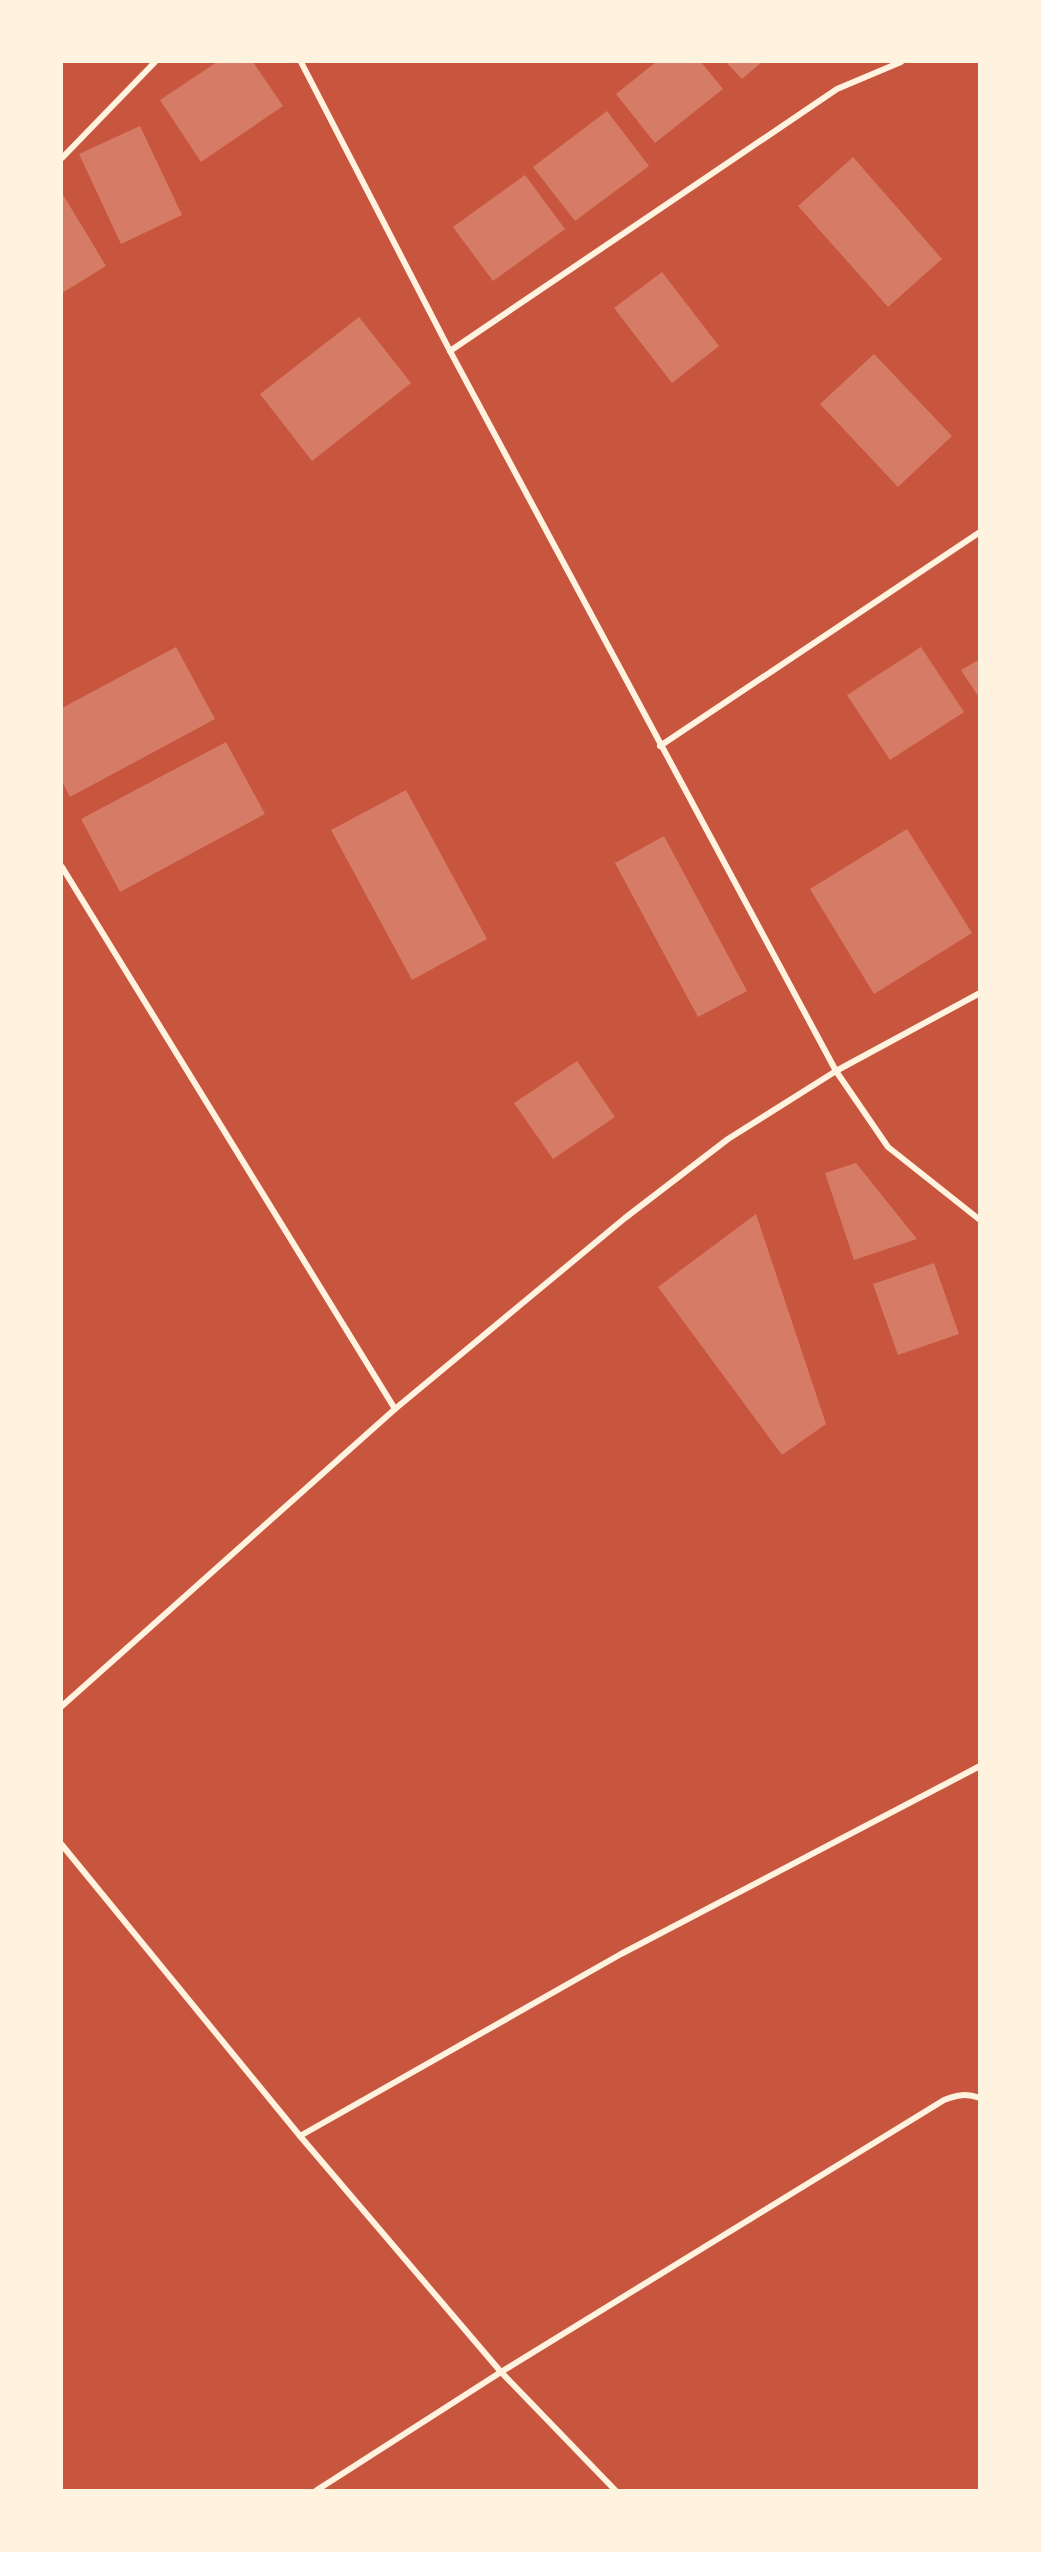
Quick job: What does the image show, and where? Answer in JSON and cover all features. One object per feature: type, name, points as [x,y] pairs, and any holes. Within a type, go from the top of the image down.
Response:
[{"type":"street","points":[[62,158],[155,62]]},
{"type":"street","points":[[301,62],[450,351],[836,1071],[888,1147],[980,1220]]},
{"type":"street","points":[[450,351],[837,89],[901,62]]},
{"type":"street","points":[[660,746],[980,532]]},
{"type":"street","points":[[62,867],[395,1409]]},
{"type":"street","points":[[62,1706],[395,1409],[625,1218],[728,1139],[836,1071],[980,993]]},
{"type":"street","points":[[300,2136],[621,1954],[980,1766]]},
{"type":"street","points":[[62,1845],[300,2136],[501,2372],[615,2490]]},
{"type":"street","points":[[317,2490],[501,2372],[944,2100],[957,2095],[970,2094],[980,2098]]},
{"type":"building","points":[[217,62],[253,62],[283,106],[201,162],[160,100]]},
{"type":"building","points":[[656,62],[701,62],[723,89],[655,143],[616,94]]},
{"type":"building","points":[[726,62],[762,62],[742,79]]},
{"type":"building","points":[[607,111],[649,166],[575,221],[533,167]]},
{"type":"building","points":[[140,126],[182,215],[121,244],[79,154]]},
{"type":"building","points":[[853,157],[942,259],[888,307],[798,206]]},
{"type":"building","points":[[525,175],[565,229],[493,281],[453,227]]},
{"type":"building","points":[[62,193],[106,266],[62,293]]},
{"type":"building","points":[[662,272],[719,346],[672,383],[614,308]]},
{"type":"building","points":[[359,317],[411,383],[312,461],[260,394]]},
{"type":"building","points":[[874,354],[952,436],[898,487],[820,404]]},
{"type":"building","points":[[176,647],[215,719],[70,797],[62,781],[62,708]]},
{"type":"building","points":[[921,647],[964,712],[890,760],[847,695]]},
{"type":"building","points":[[980,659],[980,699],[961,670]]},
{"type":"building","points":[[226,742],[265,814],[120,892],[81,819]]},
{"type":"building","points":[[406,790],[487,939],[412,980],[331,830]]},
{"type":"building","points":[[907,829],[972,933],[874,994],[810,889]]},
{"type":"building","points":[[664,836],[747,991],[698,1017],[615,863]]},
{"type":"building","points":[[577,1061],[615,1117],[553,1159],[514,1103]]},
{"type":"building","points":[[856,1163],[917,1239],[854,1260],[825,1173]]},
{"type":"building","points":[[756,1214],[826,1424],[782,1455],[658,1287]]},
{"type":"building","points":[[934,1263],[959,1334],[898,1355],[873,1284]]}]
